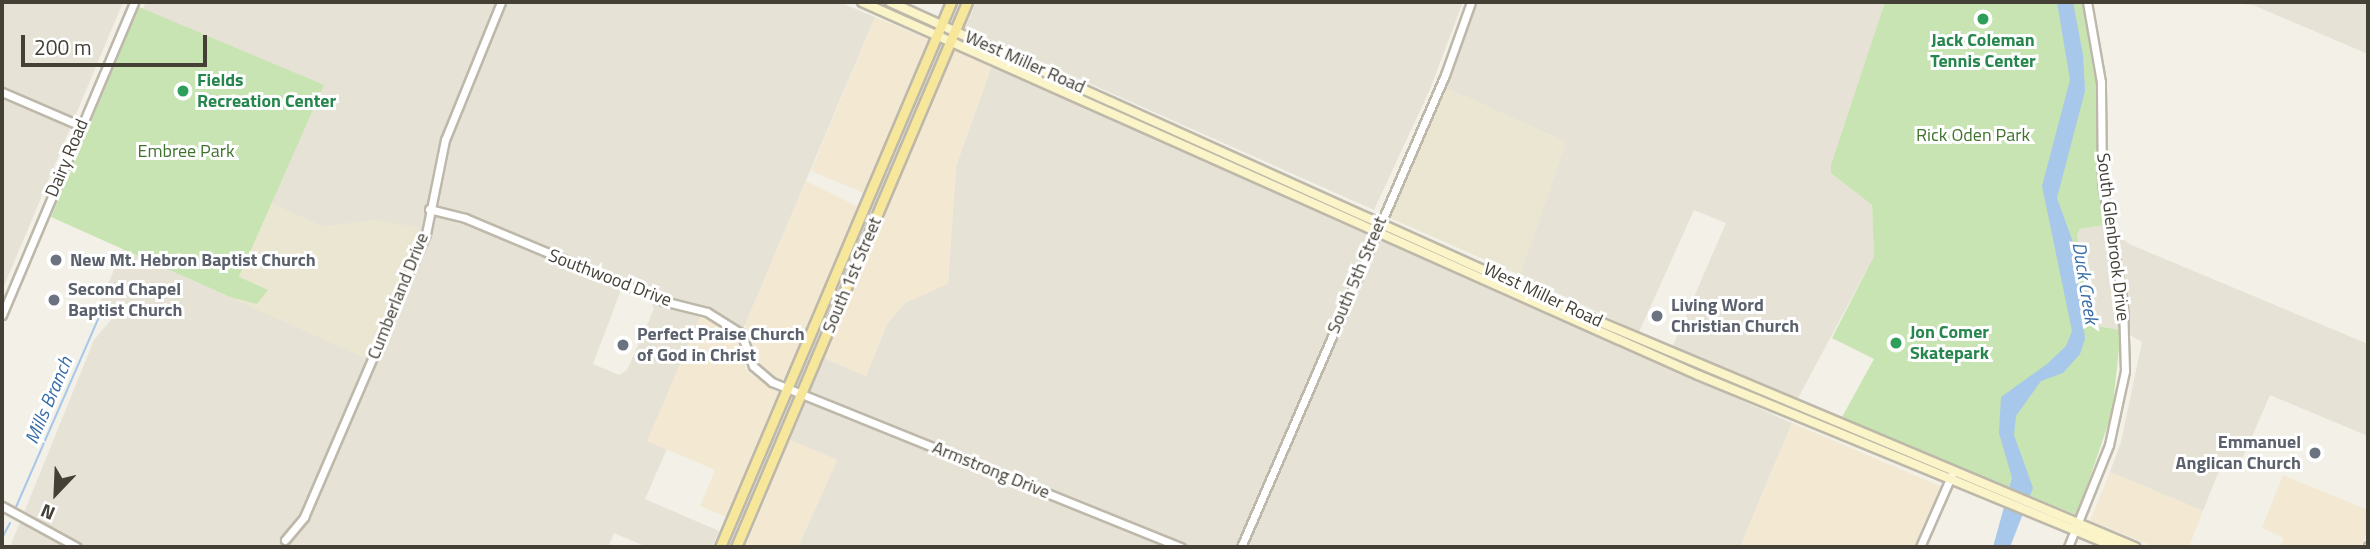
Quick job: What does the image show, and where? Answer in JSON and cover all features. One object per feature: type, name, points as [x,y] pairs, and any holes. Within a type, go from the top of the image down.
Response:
[{"type":"main road","points":[[862,2],[939,30]]},
{"type":"main road","points":[[890,2],[939,30]]},
{"type":"main road","name":"South 1st Street","points":[[720,547],[951,2]]},
{"type":"main road","name":"South 1st Street","points":[[736,547],[967,2]]},
{"type":"main road","name":"West Miller Road","points":[[939,30],[955,31],[1380,220],[1587,316],[1952,475]]},
{"type":"main road","name":"West Miller Road","points":[[939,30],[950,41],[1377,229],[1677,366],[2135,547]]},
{"type":"main road","points":[[907,106],[920,112]]},
{"type":"main road","points":[[828,296],[841,302]]},
{"type":"main road","name":"West Miller Road","points":[[2077,526],[2116,547]]},
{"type":"street","name":"Dairy Road","points":[[2,315],[134,2]]},
{"type":"street","name":"Cumberland Drive","points":[[285,540],[304,517],[426,234],[445,140],[501,2]]},
{"type":"street","name":"South 5th Street","points":[[1241,547],[1380,220],[1445,75],[1471,2]]},
{"type":"street","name":"South Glenbrook Drive","points":[[2068,547],[2109,445],[2125,366],[2122,293],[2102,183],[2101,82],[2087,2]]},
{"type":"street","points":[[2,92],[81,126]]},
{"type":"street","name":"Southwood Drive","points":[[429,209],[465,218],[663,301],[727,321],[741,333],[760,374],[801,395]]},
{"type":"street","name":"Armstrong Drive","points":[[801,395],[1181,547]]},
{"type":"street","points":[[1920,547],[1952,475]]},
{"type":"street","points":[[2,506],[77,547]]},
{"type":"shaded area","points":[[2,2],[123,2],[2,291]]},
{"type":"shaded area","points":[[146,2],[839,2],[875,17],[737,340],[723,326],[701,316],[648,441],[667,449],[645,499],[719,531],[712,547],[647,547],[614,533],[608,547],[10,547],[94,340],[114,316],[101,300],[123,249],[368,359],[375,220],[324,227],[271,204],[323,85],[143,9]],"holes":[[[621,290],[652,303],[654,309],[627,370],[619,375],[593,364]]]},
{"type":"shaded area","points":[[976,2],[1463,2],[1430,89],[1374,210],[965,28]]},
{"type":"shaded area","points":[[1476,2],[1885,2],[1831,172],[1872,205],[1874,256],[1797,400],[1672,348],[1726,223],[1694,210],[1639,332],[1520,275],[1566,142],[1446,88]]},
{"type":"shaded area","points":[[2221,2],[2368,2],[2368,54],[2253,5]]},
{"type":"shaded area","points":[[875,17],[928,39],[864,193],[811,171]]},
{"type":"shaded area","points":[[958,49],[992,65],[956,166],[948,284],[905,303],[887,324],[866,376],[824,358],[899,173],[953,52]]},
{"type":"shaded area","points":[[992,65],[1792,423],[1740,547],[798,547],[837,460],[790,440],[824,358],[866,376],[887,324],[905,303],[948,283],[956,166]]},
{"type":"shaded area","points":[[1446,88],[1566,142],[1520,275],[1390,218]]},
{"type":"shaded area","points":[[806,181],[859,207],[787,378],[780,380],[760,368],[745,325]]},
{"type":"shaded area","points":[[271,204],[324,227],[375,220],[419,227],[368,359],[230,298]]},
{"type":"shaded area","points":[[2104,225],[2129,244],[2368,344],[2368,436],[2270,395],[2243,457],[2218,473],[2203,511],[2110,472],[2121,442],[2142,342],[2121,330],[2091,325],[2077,235],[2080,229]]},
{"type":"shaded area","points":[[701,315],[728,330],[737,340],[747,371],[778,393],[726,517],[700,506],[715,470],[647,441]]},
{"type":"shaded area","points":[[1792,423],[1940,486],[1914,547],[1740,547]]},
{"type":"shaded area","points":[[790,440],[837,460],[798,547],[745,547]]},
{"type":"shaded area","points":[[2110,472],[2203,511],[2189,547],[2156,547],[2090,521]]},
{"type":"shaded area","points":[[2283,475],[2368,510],[2368,530],[2361,547],[2280,547],[2284,538],[2262,528]]},
{"type":"green space","name":"Rick Oden Park","points":[[1885,2],[2083,2],[2097,77],[2097,166],[2104,225],[2080,229],[2077,235],[2091,325],[2121,330],[2112,413],[2077,515],[1841,419],[1874,359],[1832,338],[1874,256],[1872,205],[1831,173],[1831,165]]},
{"type":"green space","name":"Embree Park","points":[[139,7],[324,85],[239,277],[268,290],[257,304],[230,297],[51,217]]},
{"type":"water","points":[[2057,2],[2073,2],[2083,55],[2085,91],[2057,198],[2074,245],[2085,339],[2080,354],[2063,373],[2041,381],[2016,416],[2014,435],[2033,488],[2010,547],[1993,547],[2012,478],[1999,433],[2001,397],[2047,364],[2066,346],[2072,331],[2042,186],[2070,80]]},
{"type":"waterway","name":"Mills Branch","points":[[16,507],[105,303]]},
{"type":"waterway","name":"Mills Branch","points":[[2,538],[10,523]]},
{"type":"place","name":"Jack Coleman Tennis Center","points":[[1983,19]]},
{"type":"place","name":"Fields Recreation Center","points":[[183,91]]},
{"type":"place","name":"New Mt. Hebron Baptist Church","points":[[56,260]]},
{"type":"place","name":"Second Chapel Baptist Church","points":[[54,300]]},
{"type":"place","name":"Living Word Christian Church","points":[[1657,316]]},
{"type":"place","name":"Jon Comer Skatepark","points":[[1896,343]]},
{"type":"place","name":"Perfect Praise Church of God in Christ","points":[[623,345]]},
{"type":"place","name":"Emmanuel Anglican Church","points":[[2315,453]]},
{"type":"water label","name":"Duck Creek","points":[[2086,283]]}]
